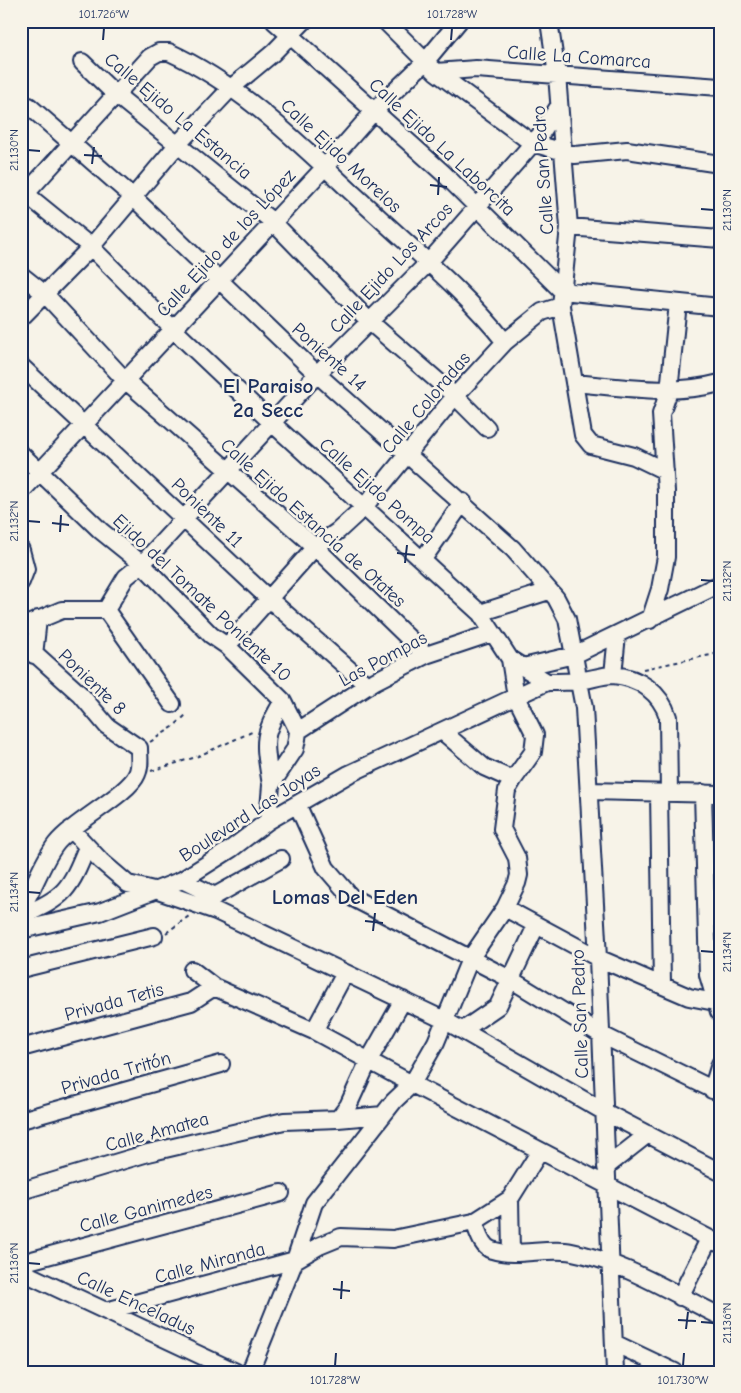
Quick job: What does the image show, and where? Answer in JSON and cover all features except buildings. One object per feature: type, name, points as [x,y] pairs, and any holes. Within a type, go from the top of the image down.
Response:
[{"type":"street","name":"Calle Ejido La Laborcita","points":[[274,21],[375,110],[476,205],[561,298]]},
{"type":"street","points":[[21,318],[91,246],[134,198],[178,144],[231,88],[290,36],[304,21]]},
{"type":"street","points":[[385,21],[430,67],[532,143],[586,155],[627,150],[720,164]]},
{"type":"street","name":"Calle Ejido de los López","points":[[21,492],[85,425],[124,379],[324,168],[375,110],[430,67],[459,21]]},
{"type":"street","name":"Calle San Pedro","points":[[549,21],[557,75],[569,227],[561,298],[583,436],[591,445],[634,456],[665,470]]},
{"type":"street","name":"Calle Ejido Morelos","points":[[115,94],[150,57],[159,52],[169,52],[180,57],[231,88],[266,114],[428,263],[494,328],[505,342]]},
{"type":"street","name":"Calle Ejido La Estancia","points":[[82,62],[115,94],[273,222],[370,322],[454,396],[487,428]]},
{"type":"street","name":"Calle La Comarca","points":[[430,67],[720,87]]},
{"type":"street","points":[[23,194],[73,143],[115,94]]},
{"type":"street","name":"Poniente 14","points":[[29,106],[134,198],[217,280],[317,374],[408,456],[463,502],[513,549],[556,598],[567,620],[574,655]]},
{"type":"street","name":"Calle Ejido Los Arcos","points":[[106,610],[126,577],[142,564],[317,374],[428,263],[476,205],[532,143],[559,106]]},
{"type":"street","name":"Calle Ejido Pompa","points":[[23,194],[91,246],[172,328],[272,423],[480,613],[492,633],[516,663],[547,682]]},
{"type":"street","points":[[569,227],[720,239]]},
{"type":"street","name":"Calle Ejido Estancia de Otates","points":[[21,275],[45,294],[124,379],[227,472],[315,547],[426,655]]},
{"type":"street","points":[[561,298],[678,303],[720,308]]},
{"type":"street","name":"Calle Coloradas","points":[[227,646],[315,547],[329,538],[364,508],[408,456],[454,396],[505,342],[561,298]]},
{"type":"street","points":[[650,620],[660,589],[666,557],[665,470],[661,414],[669,391],[678,303]]},
{"type":"street","name":"Poniente 11","points":[[21,366],[268,598],[368,686]]},
{"type":"street","points":[[574,383],[669,391],[704,388],[720,383]]},
{"type":"street","name":"Ejido del Tomate Poniente 10","points":[[21,454],[101,531],[142,564],[211,635],[227,646],[283,701],[298,731]]},
{"type":"street","points":[[422,559],[463,502]]},
{"type":"street","points":[[21,550],[26,569],[21,582]]},
{"type":"street","points":[[250,1372],[295,1260],[314,1203],[382,1115],[412,1084],[436,1042],[470,959],[505,908],[520,875],[518,858],[502,830],[507,790],[512,780],[533,752],[535,735],[516,697],[516,663],[574,655],[650,620],[720,584]]},
{"type":"street","points":[[480,613],[549,591]]},
{"type":"street","points":[[21,627],[62,610],[106,610],[172,704]]},
{"type":"street","points":[[34,655],[38,619]]},
{"type":"street","name":"Las Pompas","points":[[298,731],[368,686],[426,655],[492,633]]},
{"type":"street","points":[[613,675],[617,635]]},
{"type":"street","name":"Poniente 8","points":[[21,641],[34,655],[81,695],[107,726],[139,748]]},
{"type":"street","name":"Calle San Pedro","points":[[574,655],[584,708],[589,791],[616,1372]]},
{"type":"street","points":[[547,682],[578,681],[613,675],[641,683],[652,689],[665,708],[669,731],[664,793],[662,985]]},
{"type":"street","name":"Boulevard Las Joyas","points":[[21,930],[92,914],[158,891],[182,880],[231,849],[268,821],[349,774],[547,682]]},
{"type":"street","points":[[268,821],[271,786],[265,740],[268,724],[283,701]]},
{"type":"street","points":[[271,786],[295,749],[298,731]]},
{"type":"street","points":[[442,732],[484,767],[512,780]]},
{"type":"street","points":[[21,908],[55,845],[71,829],[130,786],[137,775],[139,748]]},
{"type":"street","points":[[589,791],[720,794]]},
{"type":"street","points":[[703,793],[708,976],[719,1007]]},
{"type":"street","points":[[297,804],[326,868],[351,896],[365,906],[510,980],[600,1034],[716,1092],[720,1064]]},
{"type":"street","points":[[71,829],[87,847],[128,884],[158,891],[199,906],[288,944],[463,1030],[603,1111],[720,1172]]},
{"type":"street","points":[[21,916],[66,892],[75,877],[87,847]]},
{"type":"street","points":[[199,906],[281,860]]},
{"type":"street","points":[[182,880],[214,896]]},
{"type":"street","points":[[505,908],[598,958],[719,1007]]},
{"type":"street","points":[[463,1030],[498,1006],[536,926]]},
{"type":"street","points":[[21,969],[154,936]]},
{"type":"street","points":[[192,970],[214,988],[314,1031],[714,1242],[680,1297]]},
{"type":"street","points":[[314,1031],[344,973]]},
{"type":"street","name":"Privada Tetis","points":[[21,1048],[191,1002],[214,988]]},
{"type":"street","points":[[338,1119],[348,1106],[369,1060],[403,1000]]},
{"type":"street","name":"Privada Tritón","points":[[21,1120],[221,1064]]},
{"type":"street","name":"Calle Amatea","points":[[21,1191],[148,1153],[284,1121],[305,1119],[321,1121],[382,1115]]},
{"type":"street","points":[[606,1167],[648,1134]]},
{"type":"street","points":[[540,1151],[528,1174],[510,1199],[474,1222],[487,1248],[511,1252],[554,1249],[611,1263],[720,1316]]},
{"type":"street","name":"Calle Ganimedes","points":[[21,1263],[281,1193]]},
{"type":"street","points":[[510,1199],[511,1252]]},
{"type":"street","name":"Calle Miranda","points":[[106,1311],[295,1260],[319,1246],[341,1238],[393,1239],[474,1222]]},
{"type":"street","name":"Calle Enceladus","points":[[21,1268],[31,1276],[227,1370]]},
{"type":"street","points":[[614,1343],[675,1372]]},
{"type":"path","points":[[642,669],[720,653]]},
{"type":"path","points":[[139,748],[158,738],[186,715]]},
{"type":"path","points":[[137,775],[196,757],[268,724]]},
{"type":"path","points":[[154,936],[175,929],[199,906]]},
{"type":"district","name":"El Paraiso 2a Secc","points":[[268,398]]},
{"type":"district","name":"Lomas Del Eden","points":[[345,897]]}]
